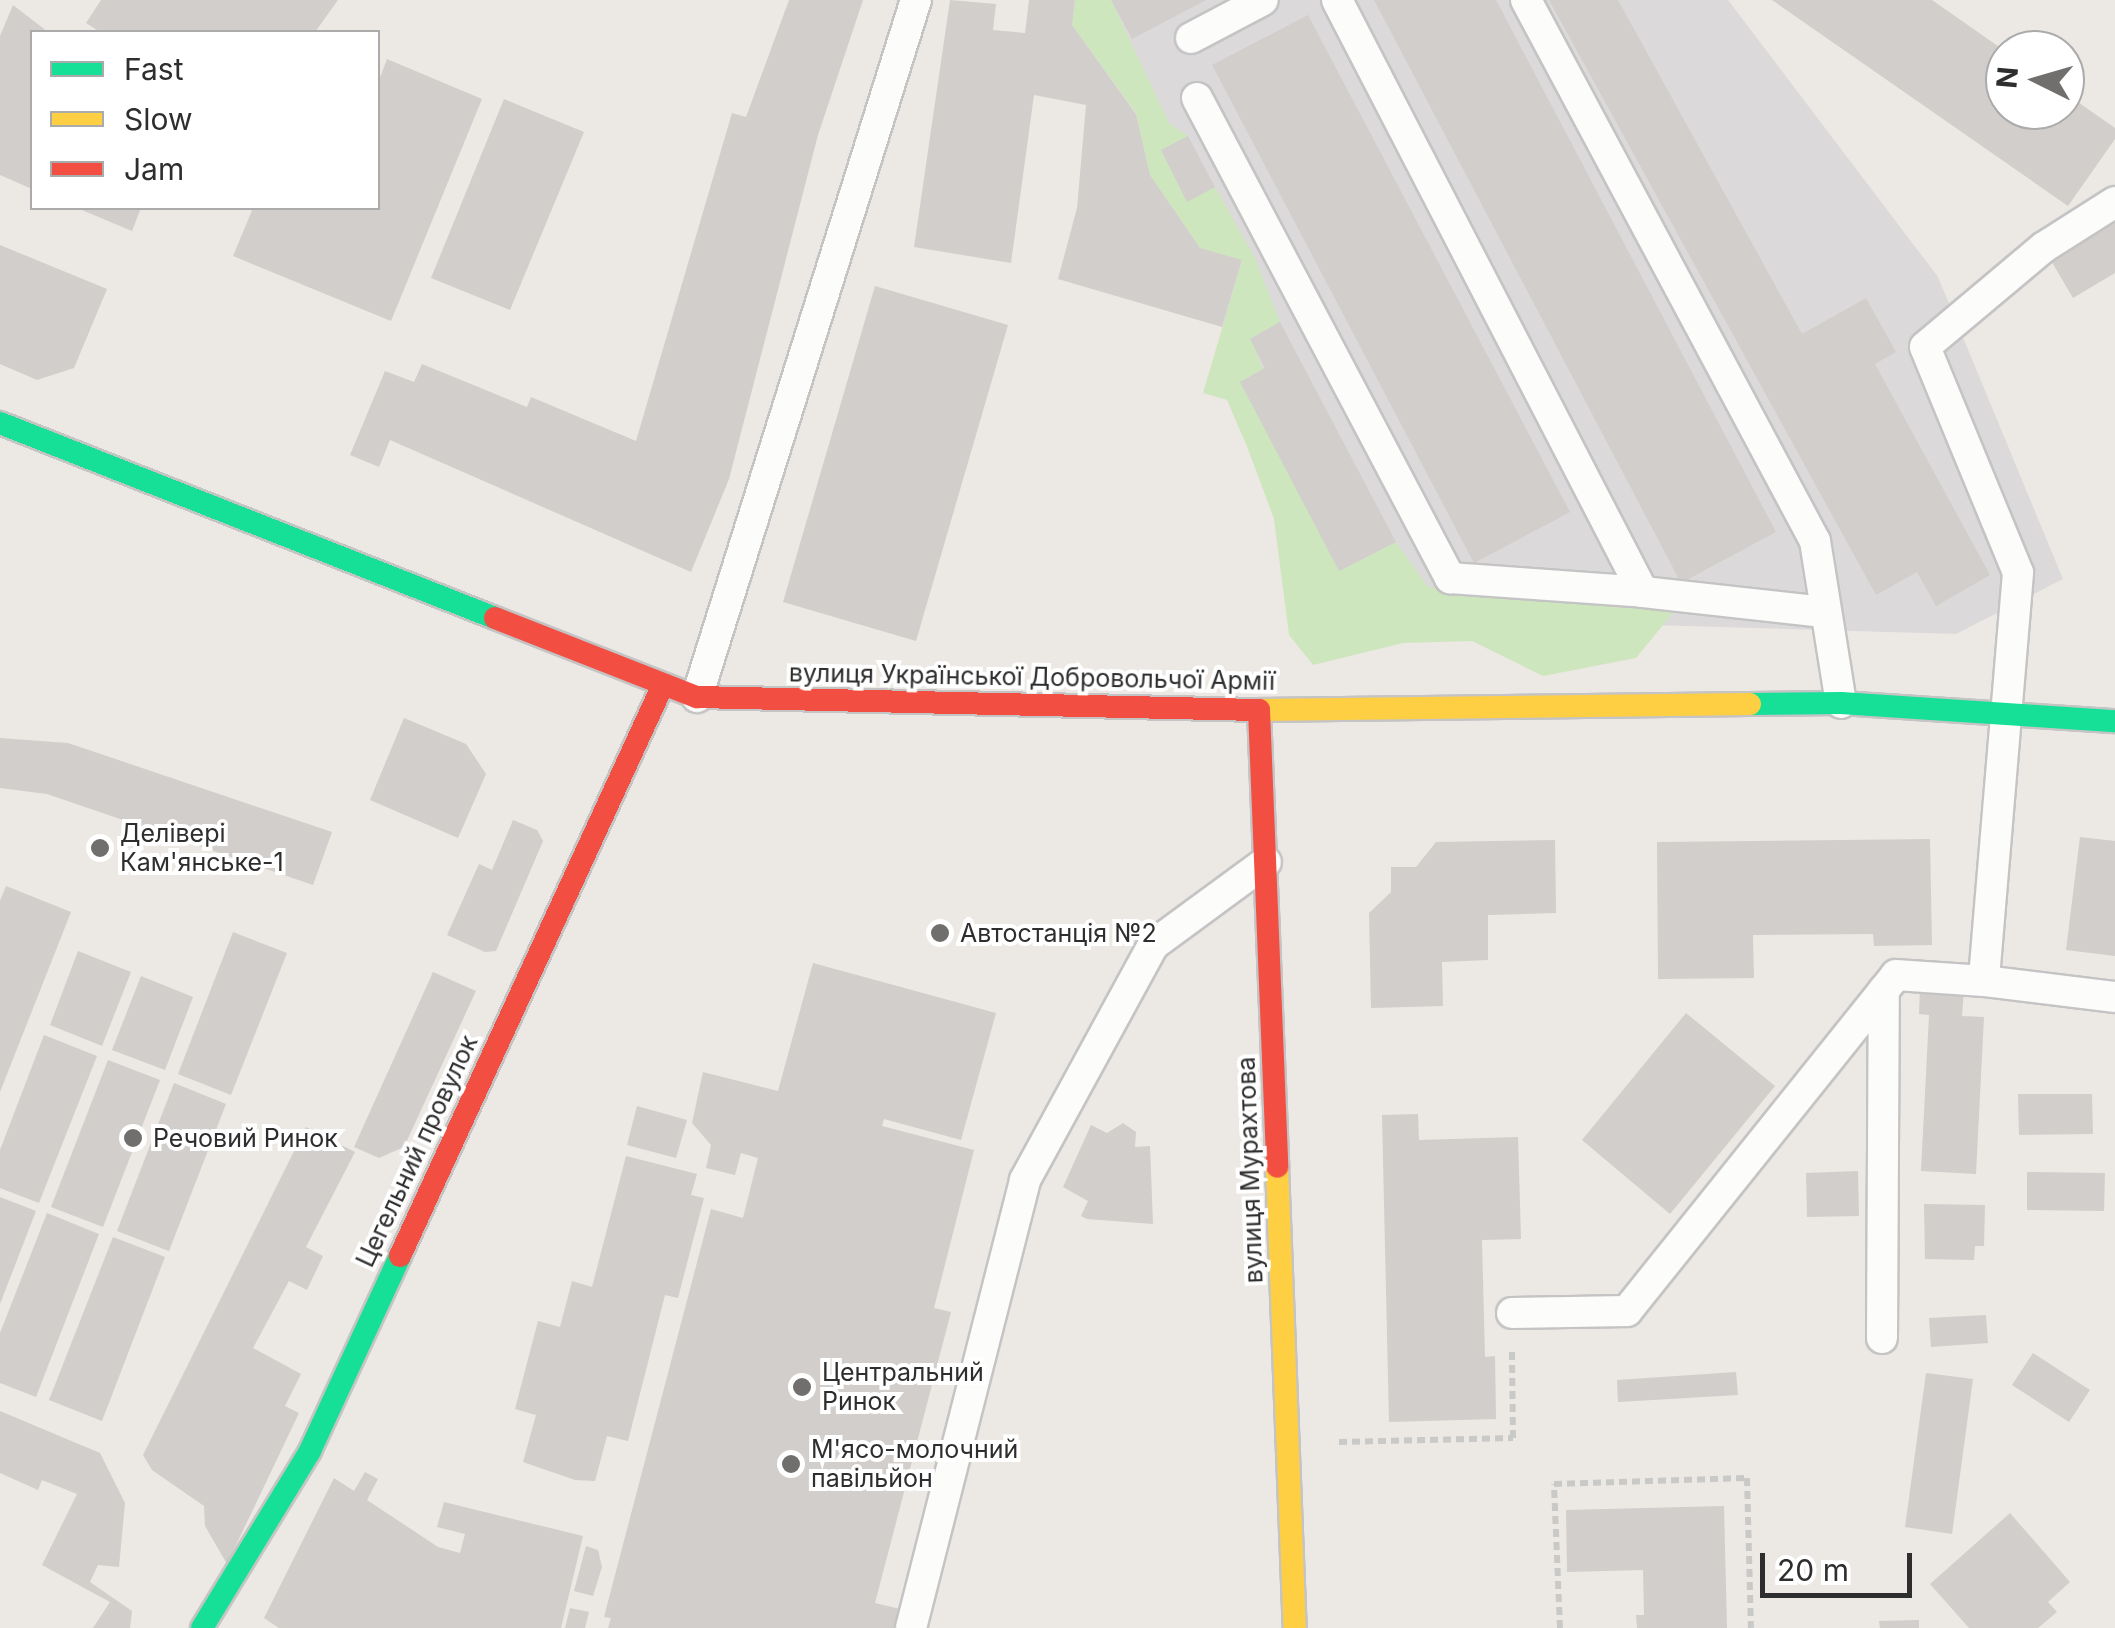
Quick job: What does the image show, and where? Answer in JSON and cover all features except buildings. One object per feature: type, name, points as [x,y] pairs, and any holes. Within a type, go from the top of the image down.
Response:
[{"type":"street","name":"вулиця Української Добровольчої Армії","points":[[0,422],[696,697],[1259,710],[1841,703],[2115,721]]},
{"type":"street","name":"Цегельний провулок","points":[[202,1628],[310,1451],[662,686]]},
{"type":"street","name":"вулиця Мурахтова","points":[[1259,710],[1294,1628]]},
{"type":"lane","points":[[696,697],[916,0]]},
{"type":"lane","points":[[1191,38],[1263,0]]},
{"type":"lane","points":[[1337,0],[1643,592]]},
{"type":"lane","points":[[1526,0],[1815,541],[1841,703]]},
{"type":"lane","points":[[1198,98],[1450,578],[1643,592],[1824,612]]},
{"type":"lane","points":[[1984,980],[2002,711],[2016,648],[2018,573],[1926,348],[2044,246],[2115,202]]},
{"type":"lane","points":[[912,1628],[1026,1180],[1153,944],[1266,862]]},
{"type":"lane","points":[[1512,1313],[1627,1311],[1896,974],[1984,980],[2115,997]]},
{"type":"lane","points":[[1882,1338],[1884,990]]},
{"type":"path","points":[[1288,1443],[1513,1438],[1512,1313]]},
{"type":"path","points":[[1560,1628],[1554,1484],[1747,1478],[1751,1628]]},
{"type":"shaded area","points":[[1075,0],[1728,0],[1938,277],[2063,579],[1956,634],[1652,625],[1336,597],[1222,327],[1242,261],[1200,248],[1150,175],[1136,113],[1072,25]]},
{"type":"green space","points":[[1075,0],[1111,0],[1169,123],[1188,136],[1161,150],[1187,201],[1215,187],[1255,258],[1280,322],[1251,338],[1339,571],[1396,542],[1428,587],[1686,597],[1636,658],[1543,676],[1472,641],[1403,643],[1313,665],[1289,635],[1274,519],[1248,449],[1227,400],[1203,393],[1242,261],[1200,248],[1150,175],[1136,113],[1072,25]]},
{"type":"traffic: fast","points":[[0,423],[495,618]]},
{"type":"traffic: fast","points":[[1750,704],[1841,703],[2115,721]]},
{"type":"traffic: fast","points":[[202,1628],[310,1451],[400,1256]]},
{"type":"traffic: slow","points":[[1259,710],[1750,704]]},
{"type":"traffic: slow","points":[[1277,1167],[1295,1628]]},
{"type":"traffic: jam","points":[[495,618],[697,697],[1259,710]]},
{"type":"traffic: jam","points":[[400,1256],[662,687]]},
{"type":"traffic: jam","points":[[1259,710],[1277,1167]]},
{"type":"place","name":"Делівері Кам'янське-1","points":[[100,848]]},
{"type":"place","name":"Автостанція №2","points":[[940,933]]},
{"type":"place","name":"Речовий Ринок","points":[[133,1138]]},
{"type":"place","name":"Центральний Ринок","points":[[802,1387]]},
{"type":"place","name":"М'ясо-молочний павільйон","points":[[791,1464]]}]
